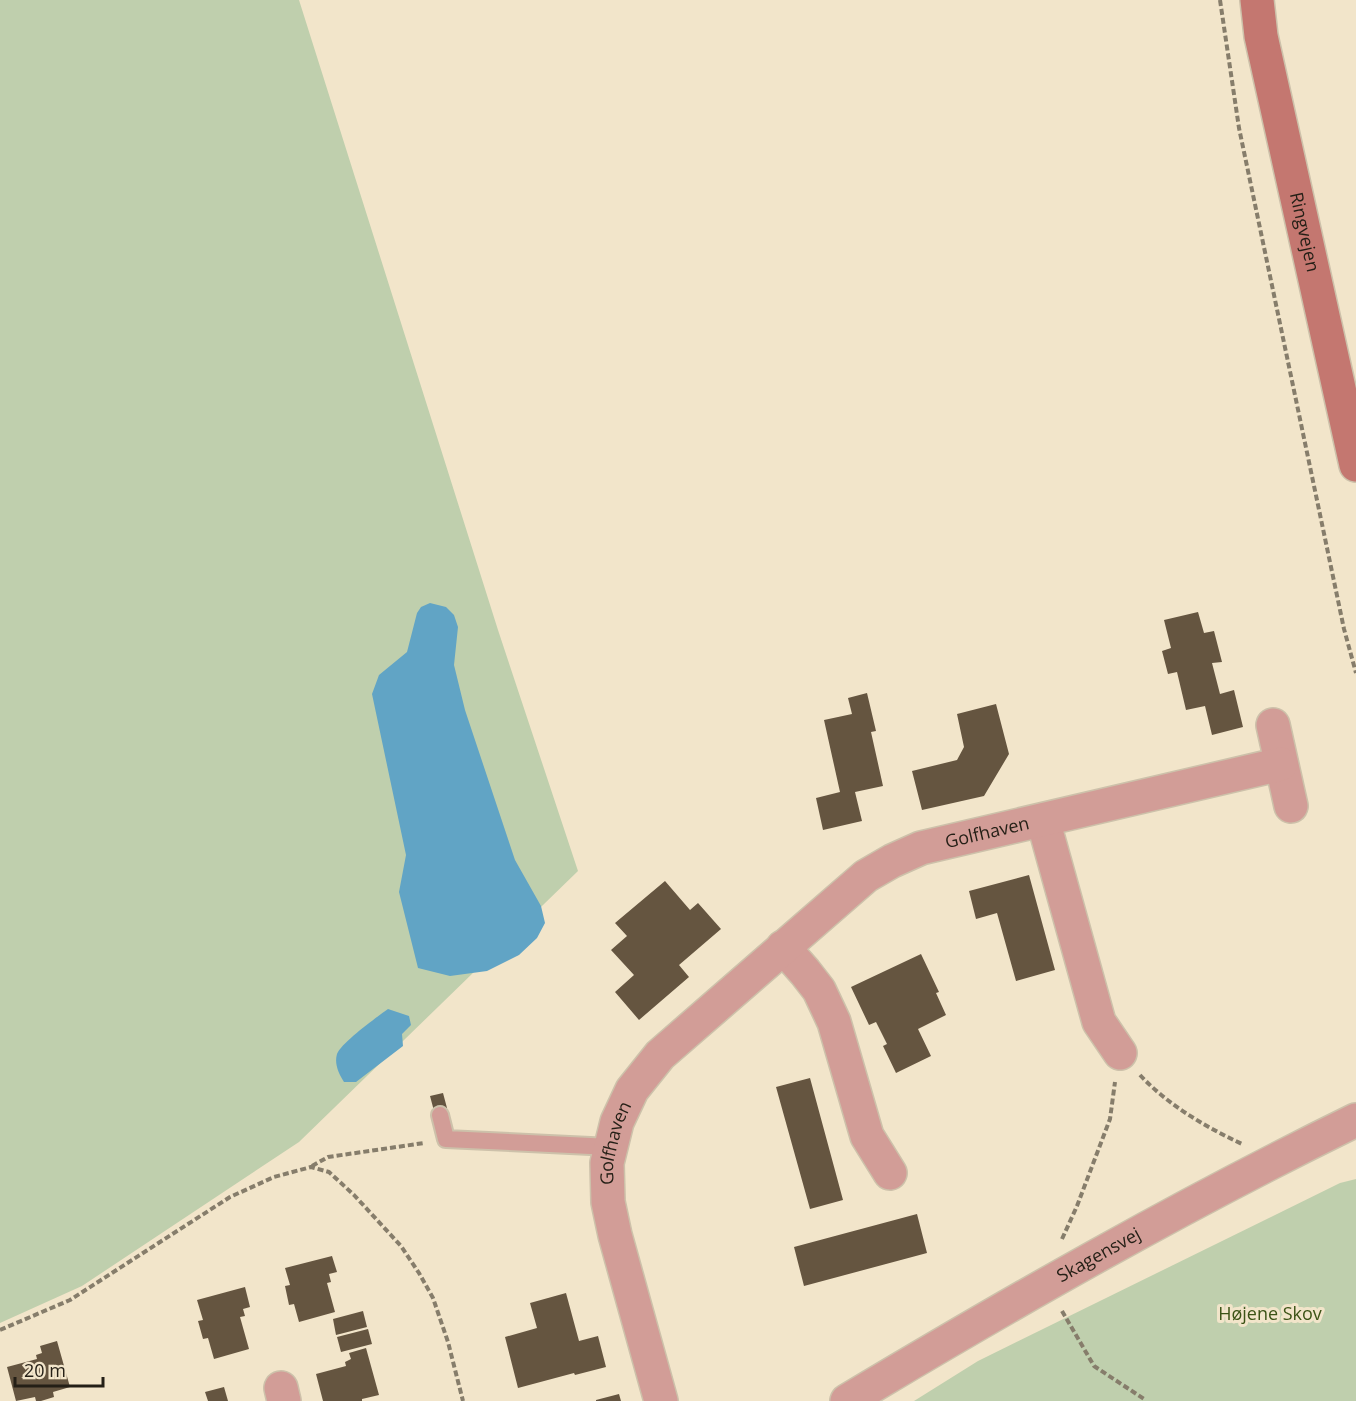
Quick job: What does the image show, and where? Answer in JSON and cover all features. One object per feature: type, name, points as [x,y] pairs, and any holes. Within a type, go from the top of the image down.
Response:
[{"type":"main road","name":"Ringvejen","points":[[1257,0],[1261,36],[1356,465]]},
{"type":"street","points":[[1273,725],[1291,806]]},
{"type":"street","name":"Golfhaven","points":[[661,1401],[615,1235],[608,1202],[607,1163],[616,1122],[632,1090],[660,1056],[866,876],[892,861],[921,848],[1281,764]]},
{"type":"street","name":"Golfhaven","points":[[1043,820],[1099,1022],[1119,1053]]},
{"type":"street","points":[[783,947],[819,990],[834,1022],[867,1136],[890,1173]]},
{"type":"street","name":"Skagensvej","points":[[848,1401],[1046,1284],[1275,1160],[1356,1120]]},
{"type":"lane","points":[[440,1115],[446,1139],[611,1147]]},
{"type":"path","points":[[1220,0],[1239,128],[1344,629],[1356,673]]},
{"type":"path","points":[[1119,1053],[1148,1083],[1180,1110],[1224,1136],[1275,1160]]},
{"type":"path","points":[[1119,1053],[1110,1119],[1077,1206],[1053,1257],[1046,1284],[1094,1366],[1144,1401]]},
{"type":"path","points":[[0,1330],[70,1300],[230,1197],[274,1177],[311,1167],[328,1157],[446,1139]]},
{"type":"path","points":[[311,1167],[329,1172],[354,1195],[401,1246],[419,1273],[433,1298],[448,1342],[463,1401]]},
{"type":"green space","points":[[0,0],[299,0],[498,630],[578,871],[299,1142],[82,1286],[0,1323]]},
{"type":"green space","name":"Højene Skov","points":[[1356,1179],[1356,1401],[914,1401],[978,1361],[1340,1183]]},
{"type":"water","points":[[430,603],[446,607],[454,615],[458,627],[454,665],[465,710],[515,860],[541,906],[545,923],[537,938],[519,955],[487,971],[450,976],[418,968],[399,892],[406,855],[372,694],[379,675],[407,652],[417,613],[421,607]]},
{"type":"water","points":[[388,1009],[409,1016],[411,1025],[402,1034],[403,1046],[356,1082],[344,1082],[336,1058],[340,1049]]},
{"type":"building","points":[[1198,612],[1204,633],[1214,631],[1222,662],[1212,663],[1220,694],[1234,690],[1243,727],[1212,735],[1205,706],[1186,710],[1177,672],[1168,674],[1162,651],[1171,648],[1164,620]]},
{"type":"building","points":[[867,693],[876,731],[871,732],[883,786],[855,792],[862,821],[823,830],[816,798],[840,792],[824,720],[852,714],[848,698]]},
{"type":"building","points":[[996,704],[1009,754],[984,796],[922,810],[912,771],[957,760],[964,747],[957,714]]},
{"type":"building","points":[[1029,875],[1055,970],[1016,981],[997,913],[976,919],[969,891]]},
{"type":"building","points":[[665,881],[690,910],[698,903],[721,929],[679,965],[689,977],[639,1020],[615,992],[634,975],[611,950],[627,936],[615,923]]},
{"type":"building","points":[[921,954],[939,992],[936,993],[946,1015],[918,1029],[931,1056],[896,1073],[883,1046],[887,1044],[876,1022],[869,1025],[851,987]]},
{"type":"building","points":[[810,1078],[843,1200],[810,1209],[776,1087]]},
{"type":"building","points":[[443,1093],[447,1108],[434,1111],[430,1096]]},
{"type":"building","points":[[917,1214],[927,1253],[804,1286],[794,1247]]},
{"type":"building","points":[[332,1256],[337,1272],[329,1274],[331,1282],[327,1283],[335,1312],[299,1322],[294,1304],[289,1305],[285,1286],[290,1285],[285,1268]]},
{"type":"building","points":[[245,1287],[250,1307],[243,1309],[245,1316],[240,1317],[249,1349],[214,1359],[208,1338],[203,1339],[198,1321],[203,1320],[197,1300]]},
{"type":"building","points":[[566,1293],[579,1341],[598,1336],[606,1367],[518,1388],[505,1337],[537,1328],[530,1303]]},
{"type":"building","points":[[363,1311],[367,1327],[336,1335],[333,1319]]},
{"type":"building","points":[[368,1329],[372,1344],[341,1352],[337,1337]]},
{"type":"building","points":[[57,1341],[70,1387],[53,1392],[54,1397],[41,1401],[36,1401],[35,1397],[16,1401],[7,1367],[37,1359],[36,1355],[42,1353],[40,1346]]},
{"type":"building","points":[[366,1348],[379,1395],[362,1399],[362,1401],[323,1401],[316,1374],[346,1366],[345,1362],[351,1359],[349,1353]]},
{"type":"building","points":[[224,1387],[228,1401],[208,1401],[205,1392]]},
{"type":"building","points":[[619,1394],[621,1401],[596,1401],[596,1400]]}]
